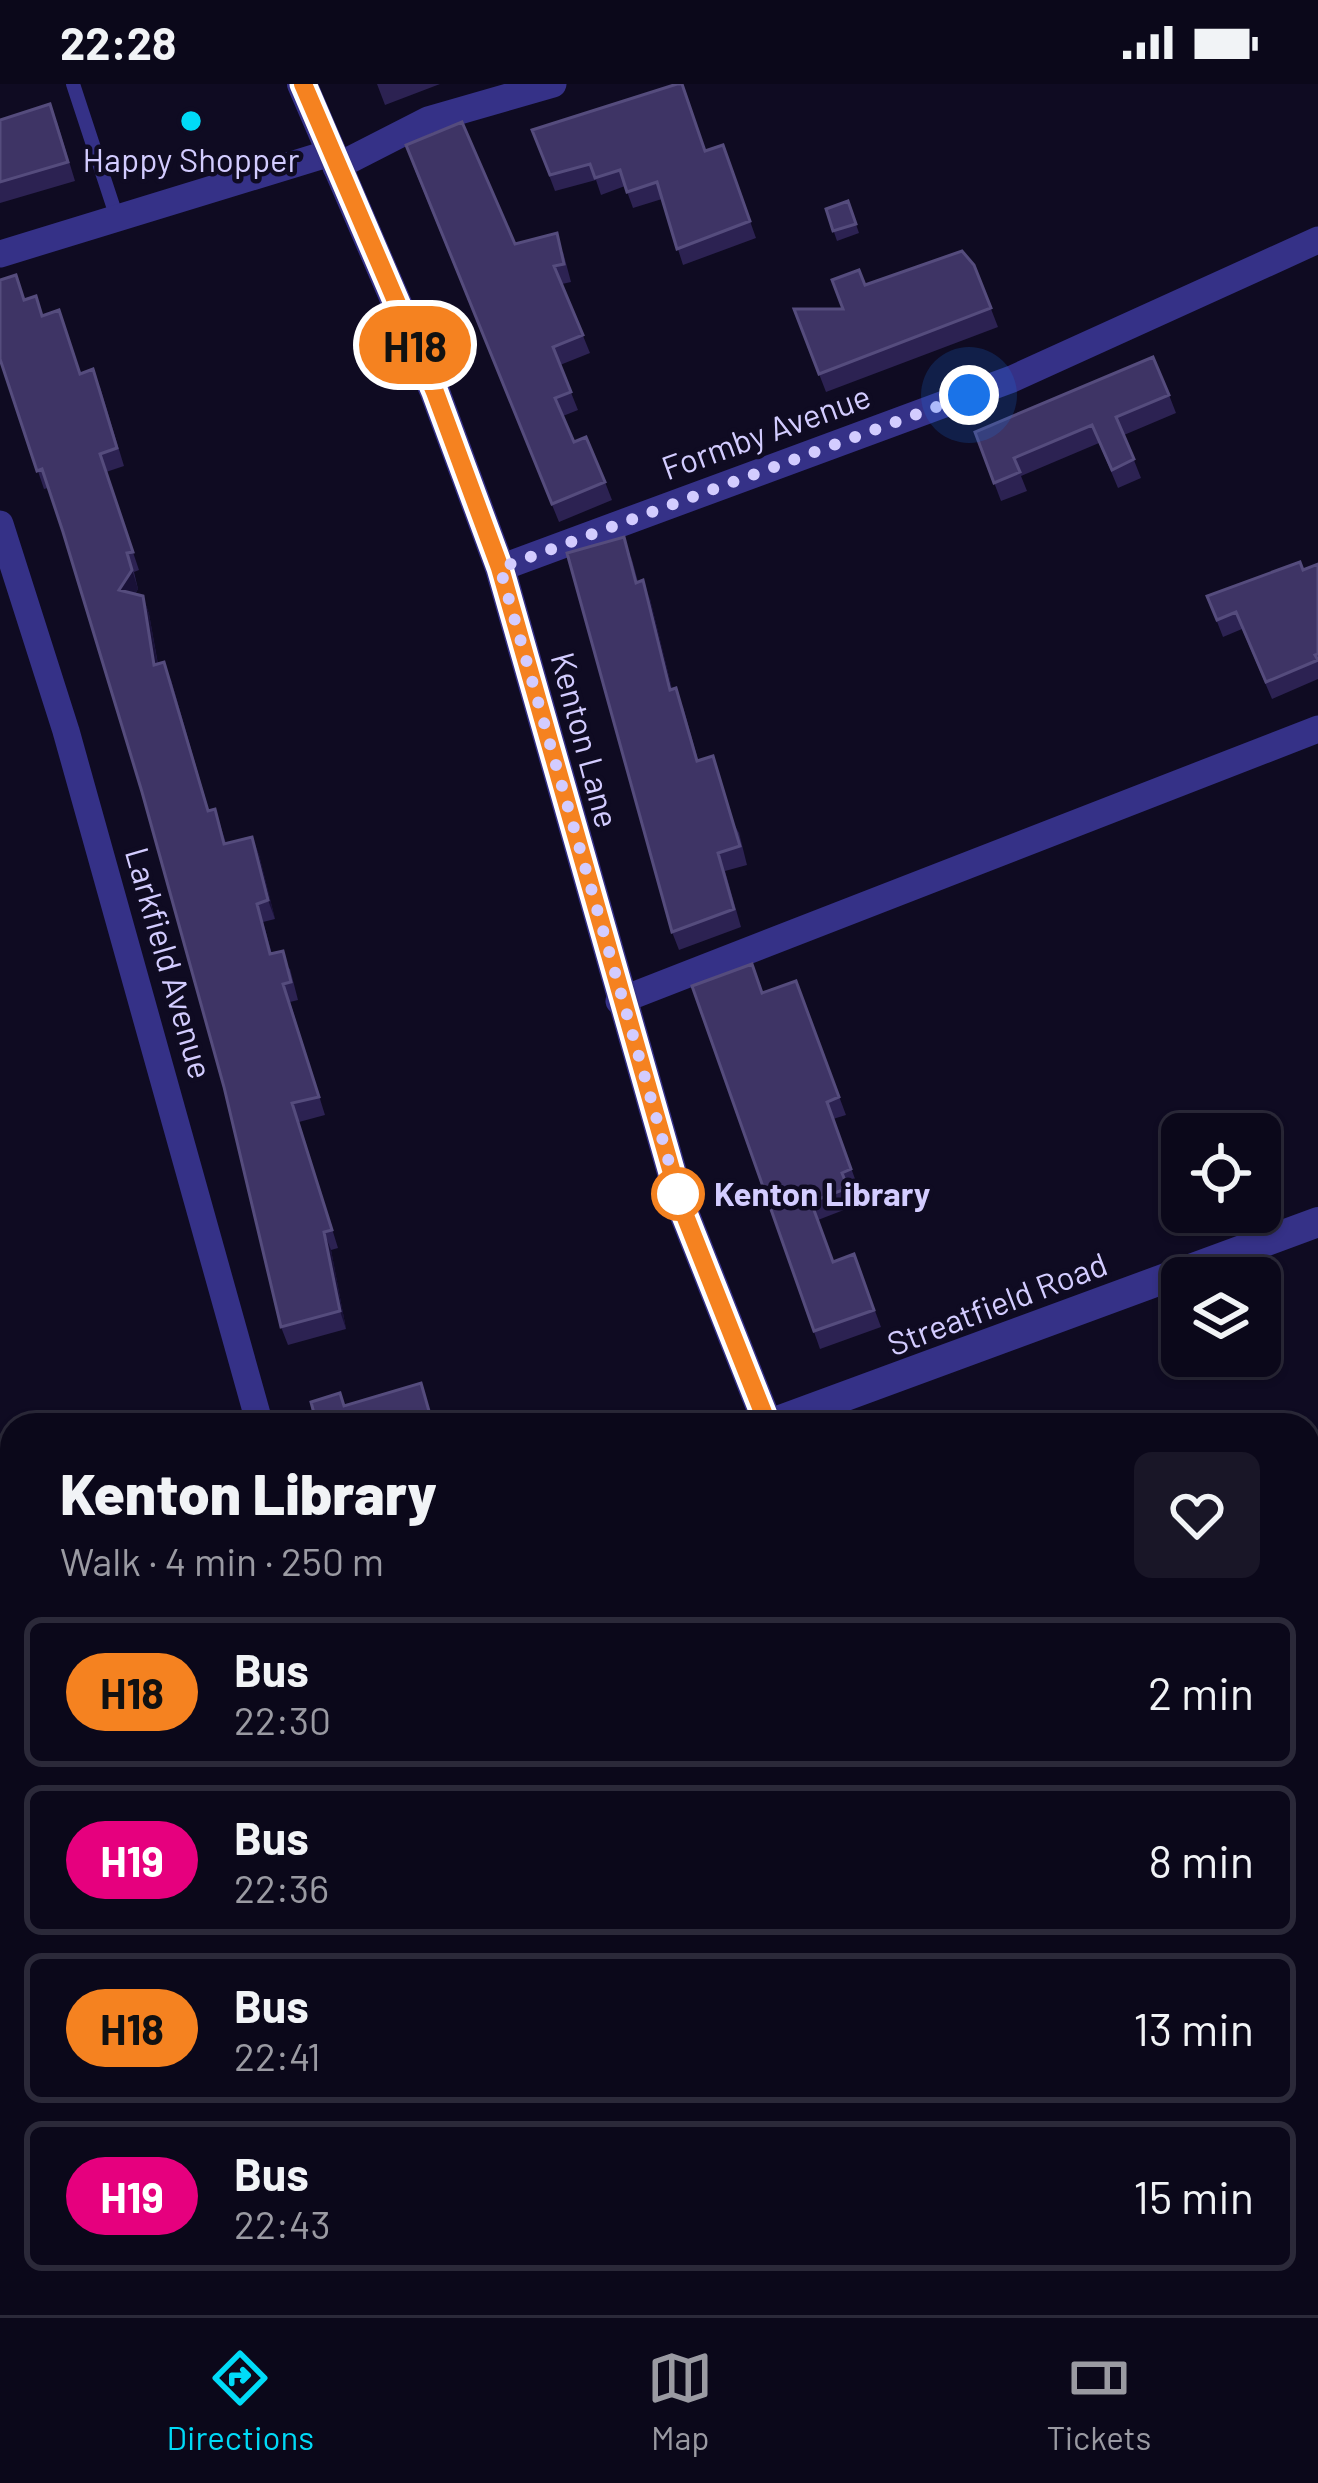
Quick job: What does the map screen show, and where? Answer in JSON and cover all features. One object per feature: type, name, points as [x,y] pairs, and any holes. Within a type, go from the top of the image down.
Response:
[{"type":"street","name":"Kenton Lane","points":[[302,84],[435,392],[500,568],[619,1001],[682,1208],[762,1413]]},
{"type":"street","points":[[0,254],[333,160],[428,120],[553,84]]},
{"type":"street","name":"Formby Avenue","points":[[500,568],[1012,379],[1318,240]]},
{"type":"street","name":"Larkfield Avenue","points":[[0,524],[73,754],[257,1413]]},
{"type":"street","points":[[619,1001],[1318,729]]},
{"type":"street","name":"Streatfield Road","points":[[800,1413],[1318,1222]]},
{"type":"lane","points":[[73,84],[118,220]]},
{"type":"building","points":[[682,84],[705,151],[723,145],[750,221],[677,249],[657,182],[627,192],[620,170],[595,178],[590,164],[550,175],[532,130]]},
{"type":"building","points":[[50,104],[68,162],[0,182],[0,120]]},
{"type":"building","points":[[462,122],[515,244],[557,233],[564,264],[554,266],[583,335],[553,347],[571,392],[555,398],[574,442],[586,437],[605,482],[552,504],[406,145]]},
{"type":"building","points":[[848,201],[856,224],[833,231],[826,209]]},
{"type":"building","points":[[962,251],[974,265],[991,308],[819,374],[794,309],[843,309],[832,280],[859,270],[865,285]]},
{"type":"building","points":[[16,275],[24,300],[36,296],[42,316],[59,310],[80,374],[93,369],[117,448],[100,454],[133,552],[127,553],[132,570],[119,590],[143,596],[154,665],[164,662],[208,811],[215,809],[224,844],[252,837],[268,900],[257,904],[270,954],[283,951],[291,982],[283,984],[319,1097],[292,1103],[332,1230],[324,1232],[340,1311],[281,1327],[224,1087],[142,792],[63,532],[0,359],[0,280]]},
{"type":"building","points":[[1153,357],[1169,395],[1116,417],[1134,459],[1112,470],[1092,425],[1014,458],[1020,472],[994,483],[975,432]]},
{"type":"building","points":[[624,537],[636,583],[643,580],[670,690],[676,688],[697,761],[713,756],[740,846],[718,853],[734,909],[672,932],[567,553]]},
{"type":"building","points":[[1300,562],[1303,570],[1318,564],[1318,660],[1266,682],[1236,612],[1217,620],[1207,596]]},
{"type":"building","points":[[752,964],[762,993],[796,981],[839,1097],[827,1102],[851,1169],[842,1173],[848,1188],[811,1202],[833,1262],[854,1254],[874,1310],[814,1331],[692,986]]},
{"type":"building","points":[[421,1383],[430,1413],[314,1413],[311,1402],[340,1393],[344,1406]]},
{"type":"bus line","name":"H18","points":[[303,84],[435,392],[500,568],[619,1001],[682,1208],[763,1413]]},
{"type":"place","name":"Happy Shopper","points":[[191,121]]},
{"type":"place","name":"Kenton Library","points":[[678,1194]]},
{"type":"route","points":[[678,1194],[682,1208],[619,1001],[500,568],[969,395]]}]
